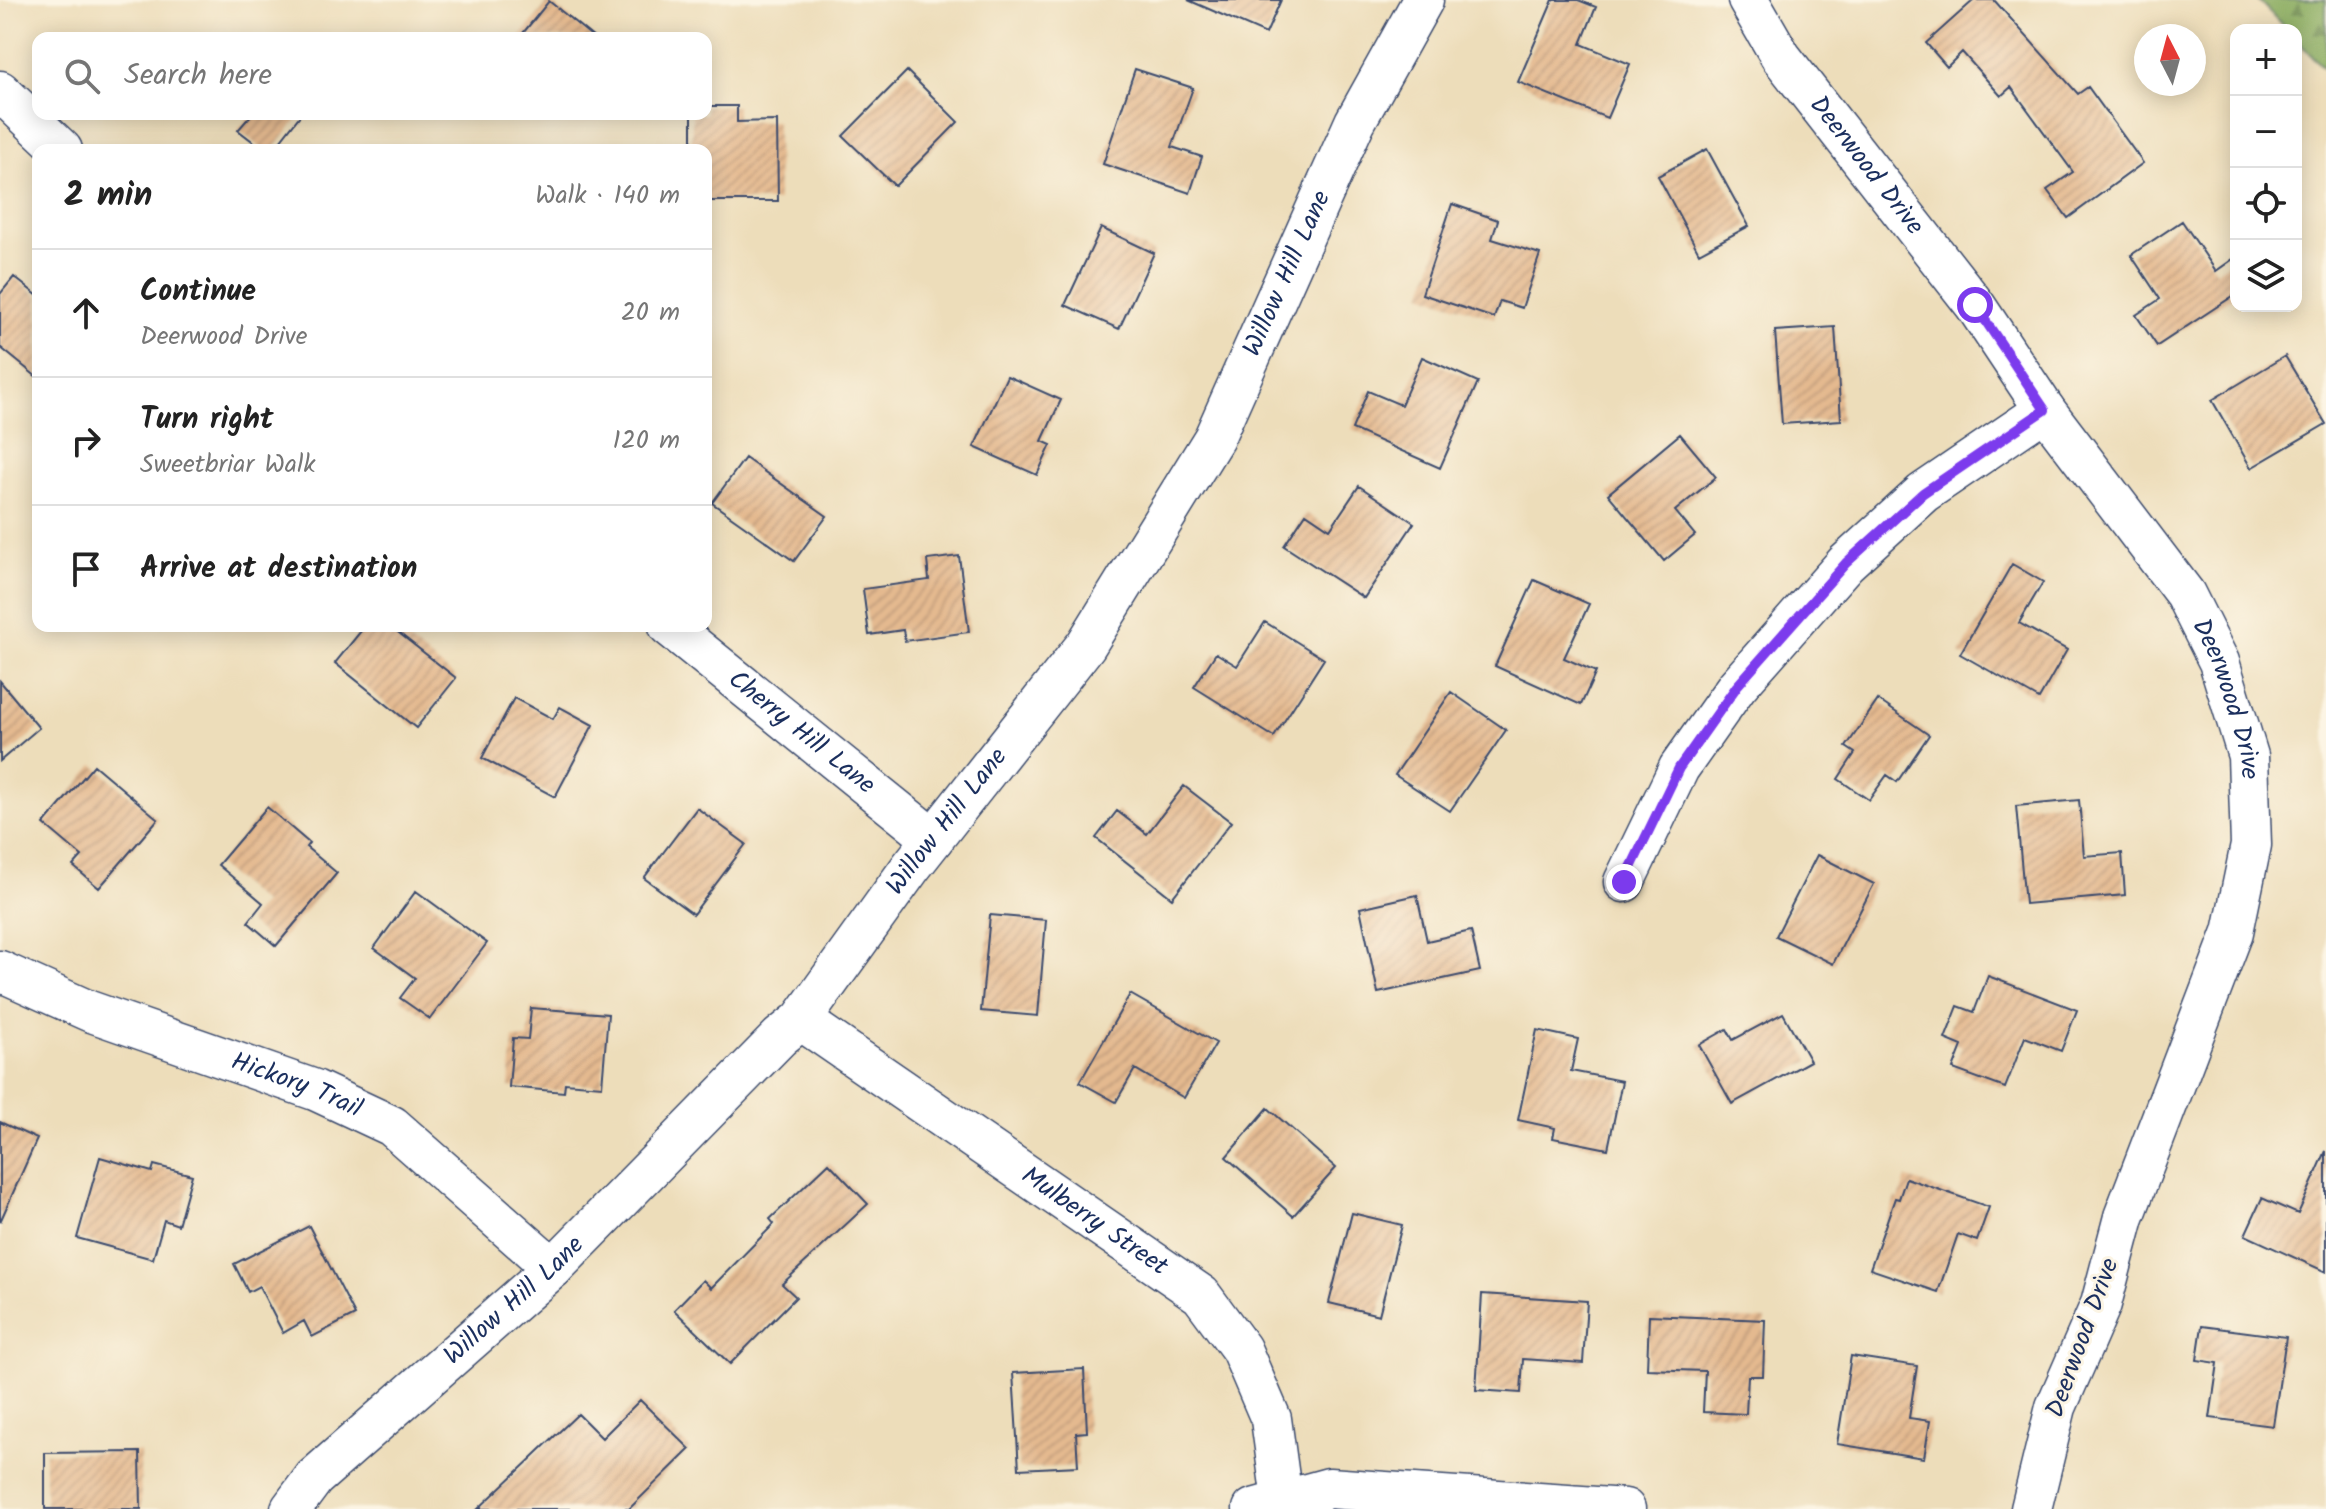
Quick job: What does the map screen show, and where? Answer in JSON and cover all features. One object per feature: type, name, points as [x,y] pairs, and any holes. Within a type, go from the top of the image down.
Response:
[{"type":"street","name":"Willow Hill Lane","points":[[291,1509],[314,1478],[553,1268],[780,1037],[801,1020],[933,839],[1086,645],[1214,438],[1355,122],[1423,0]]},
{"type":"street","name":"Deerwood Drive","points":[[1748,0],[1781,57],[1975,305],[2045,410],[2185,594],[2219,662],[2248,756],[2251,845],[2233,932],[2129,1204],[2101,1304],[2056,1407],[2031,1509]]},
{"type":"street","points":[[0,91],[56,144]]},
{"type":"street","points":[[1624,882],[1679,768],[1737,686],[1846,563],[1923,493],[2045,410]]},
{"type":"street","name":"Cherry Hill Lane","points":[[676,632],[933,839]]},
{"type":"street","name":"Hickory Trail","points":[[0,971],[89,1011],[315,1090],[392,1126],[553,1268]]},
{"type":"street","name":"Mulberry Street","points":[[801,1020],[1201,1295],[1241,1349],[1271,1419],[1267,1505]]},
{"type":"street","points":[[1267,1505],[1329,1488],[1625,1509]]},
{"type":"green space","points":[[2258,0],[2326,0],[2326,71],[2302,45],[2302,24],[2281,24]]},
{"type":"building","points":[[1188,0],[1281,0],[1266,34]]},
{"type":"building","points":[[1553,0],[1578,0],[1596,7],[1581,44],[1630,64],[1607,118],[1518,82]]},
{"type":"building","points":[[1974,0],[1994,0],[2078,94],[2088,87],[2143,163],[2068,218],[2047,190],[2073,172],[2011,87],[2001,96],[1962,52],[1947,67],[1926,43]]},
{"type":"building","points":[[549,1],[587,32],[524,32]]},
{"type":"building","points":[[1135,69],[1193,88],[1172,147],[1202,157],[1190,193],[1103,164]]},
{"type":"building","points":[[907,71],[958,122],[895,186],[843,136]]},
{"type":"building","points":[[712,106],[737,106],[737,122],[777,121],[778,201],[712,201],[712,144],[692,144],[692,120],[712,120]]},
{"type":"building","points":[[247,120],[296,120],[278,144],[256,144],[238,130]]},
{"type":"building","points":[[1707,149],[1749,226],[1699,253],[1658,176]]},
{"type":"building","points":[[1452,204],[1498,220],[1492,239],[1540,254],[1522,308],[1500,301],[1494,318],[1422,294]]},
{"type":"building","points":[[2182,221],[2216,271],[2230,261],[2230,298],[2157,346],[2136,315],[2160,299],[2131,255]]},
{"type":"building","points":[[1101,228],[1154,253],[1119,329],[1065,305]]},
{"type":"building","points":[[14,277],[32,291],[32,373],[0,347],[0,294]]},
{"type":"building","points":[[1835,327],[1841,420],[1782,424],[1775,331]]},
{"type":"building","points":[[2285,356],[2326,424],[2251,468],[2212,400]]},
{"type":"building","points":[[1422,357],[1478,382],[1440,468],[1352,429],[1368,391],[1401,405]]},
{"type":"building","points":[[1007,376],[1061,400],[1042,441],[1051,445],[1037,475],[974,447]]},
{"type":"building","points":[[1680,434],[1716,477],[1675,511],[1695,535],[1664,561],[1608,494]]},
{"type":"building","points":[[745,458],[827,516],[794,561],[712,503]]},
{"type":"building","points":[[1359,486],[1414,523],[1364,598],[1284,546],[1306,513],[1330,529]]},
{"type":"building","points":[[959,556],[969,632],[905,641],[903,630],[869,635],[863,589],[929,580],[927,560]]},
{"type":"building","points":[[2012,564],[2043,582],[2019,623],[2067,650],[2039,699],[1960,654]]},
{"type":"building","points":[[1534,580],[1589,604],[1564,658],[1596,672],[1581,705],[1495,666]]},
{"type":"building","points":[[1265,622],[1324,659],[1274,737],[1194,687],[1216,653],[1237,666]]},
{"type":"building","points":[[360,632],[398,632],[456,678],[416,728],[335,663]]},
{"type":"building","points":[[0,681],[39,728],[0,761]]},
{"type":"building","points":[[1451,692],[1506,730],[1450,811],[1395,775]]},
{"type":"building","points":[[514,698],[553,719],[560,707],[593,725],[555,797],[482,758]]},
{"type":"building","points":[[1878,700],[1929,735],[1897,782],[1887,775],[1869,800],[1838,779],[1855,753],[1846,747]]},
{"type":"building","points":[[94,765],[158,819],[99,888],[73,866],[82,856],[44,824]]},
{"type":"building","points":[[1184,786],[1231,822],[1172,898],[1096,838],[1117,811],[1147,834]]},
{"type":"building","points":[[2079,800],[2084,856],[2122,853],[2125,895],[2025,904],[2016,806]]},
{"type":"building","points":[[267,807],[309,843],[306,847],[337,873],[276,946],[248,922],[263,903],[218,865]]},
{"type":"building","points":[[697,808],[746,844],[693,914],[644,878]]},
{"type":"building","points":[[1817,855],[1874,884],[1833,964],[1776,936]]},
{"type":"building","points":[[416,891],[487,943],[430,1019],[400,998],[415,978],[374,948]]},
{"type":"building","points":[[1417,895],[1427,941],[1471,931],[1480,971],[1378,993],[1360,908]]},
{"type":"building","points":[[990,915],[1046,920],[1038,1016],[981,1011]]},
{"type":"building","points":[[1988,976],[2077,1010],[2061,1051],[2025,1037],[2005,1088],[1953,1069],[1962,1046],[1945,1039],[1958,1006],[1974,1012]]},
{"type":"building","points":[[1130,994],[1216,1043],[1184,1098],[1135,1069],[1116,1102],[1080,1082]]},
{"type":"building","points":[[531,1008],[608,1014],[602,1086],[565,1083],[564,1092],[509,1087],[513,1038],[528,1039]]},
{"type":"building","points":[[1783,1013],[1810,1061],[1732,1104],[1699,1045],[1727,1029],[1733,1040]]},
{"type":"building","points":[[1537,1030],[1578,1039],[1571,1071],[1622,1081],[1608,1149],[1553,1138],[1555,1128],[1518,1120]]},
{"type":"building","points":[[1268,1108],[1336,1168],[1293,1216],[1226,1157]]},
{"type":"building","points":[[0,1122],[37,1139],[0,1222]]},
{"type":"building","points":[[2326,1151],[2326,1272],[2245,1235],[2262,1198],[2298,1214]]},
{"type":"building","points":[[100,1157],[152,1172],[154,1165],[192,1175],[178,1225],[164,1220],[153,1259],[77,1238]]},
{"type":"building","points":[[829,1163],[868,1204],[782,1284],[796,1297],[730,1364],[674,1310],[703,1280],[711,1288],[774,1224],[770,1219]]},
{"type":"building","points":[[1906,1178],[1989,1207],[1977,1241],[1958,1234],[1938,1292],[1870,1269],[1895,1198],[1899,1199]]},
{"type":"building","points":[[1352,1213],[1402,1225],[1379,1315],[1329,1303]]},
{"type":"building","points":[[309,1226],[355,1315],[312,1337],[304,1321],[283,1333],[259,1286],[248,1292],[234,1264]]},
{"type":"building","points":[[1482,1294],[1587,1301],[1583,1363],[1523,1359],[1521,1393],[1476,1390]]},
{"type":"building","points":[[1649,1315],[1765,1320],[1763,1376],[1748,1376],[1746,1414],[1703,1412],[1705,1371],[1647,1369]]},
{"type":"building","points":[[2202,1326],[2286,1337],[2273,1426],[2210,1418],[2218,1363],[2197,1360]]},
{"type":"building","points":[[1851,1356],[1917,1366],[1909,1418],[1930,1421],[1924,1458],[1837,1444]]},
{"type":"building","points":[[1084,1369],[1087,1432],[1076,1433],[1078,1466],[1019,1469],[1013,1373]]},
{"type":"building","points":[[640,1400],[690,1449],[629,1509],[478,1509],[578,1414],[602,1438]]},
{"type":"building","points":[[140,1452],[141,1509],[45,1509],[45,1453]]},
{"type":"route","points":[[1624,882],[1679,768],[1737,686],[1846,563],[1923,493],[2045,410],[1975,305]]}]
